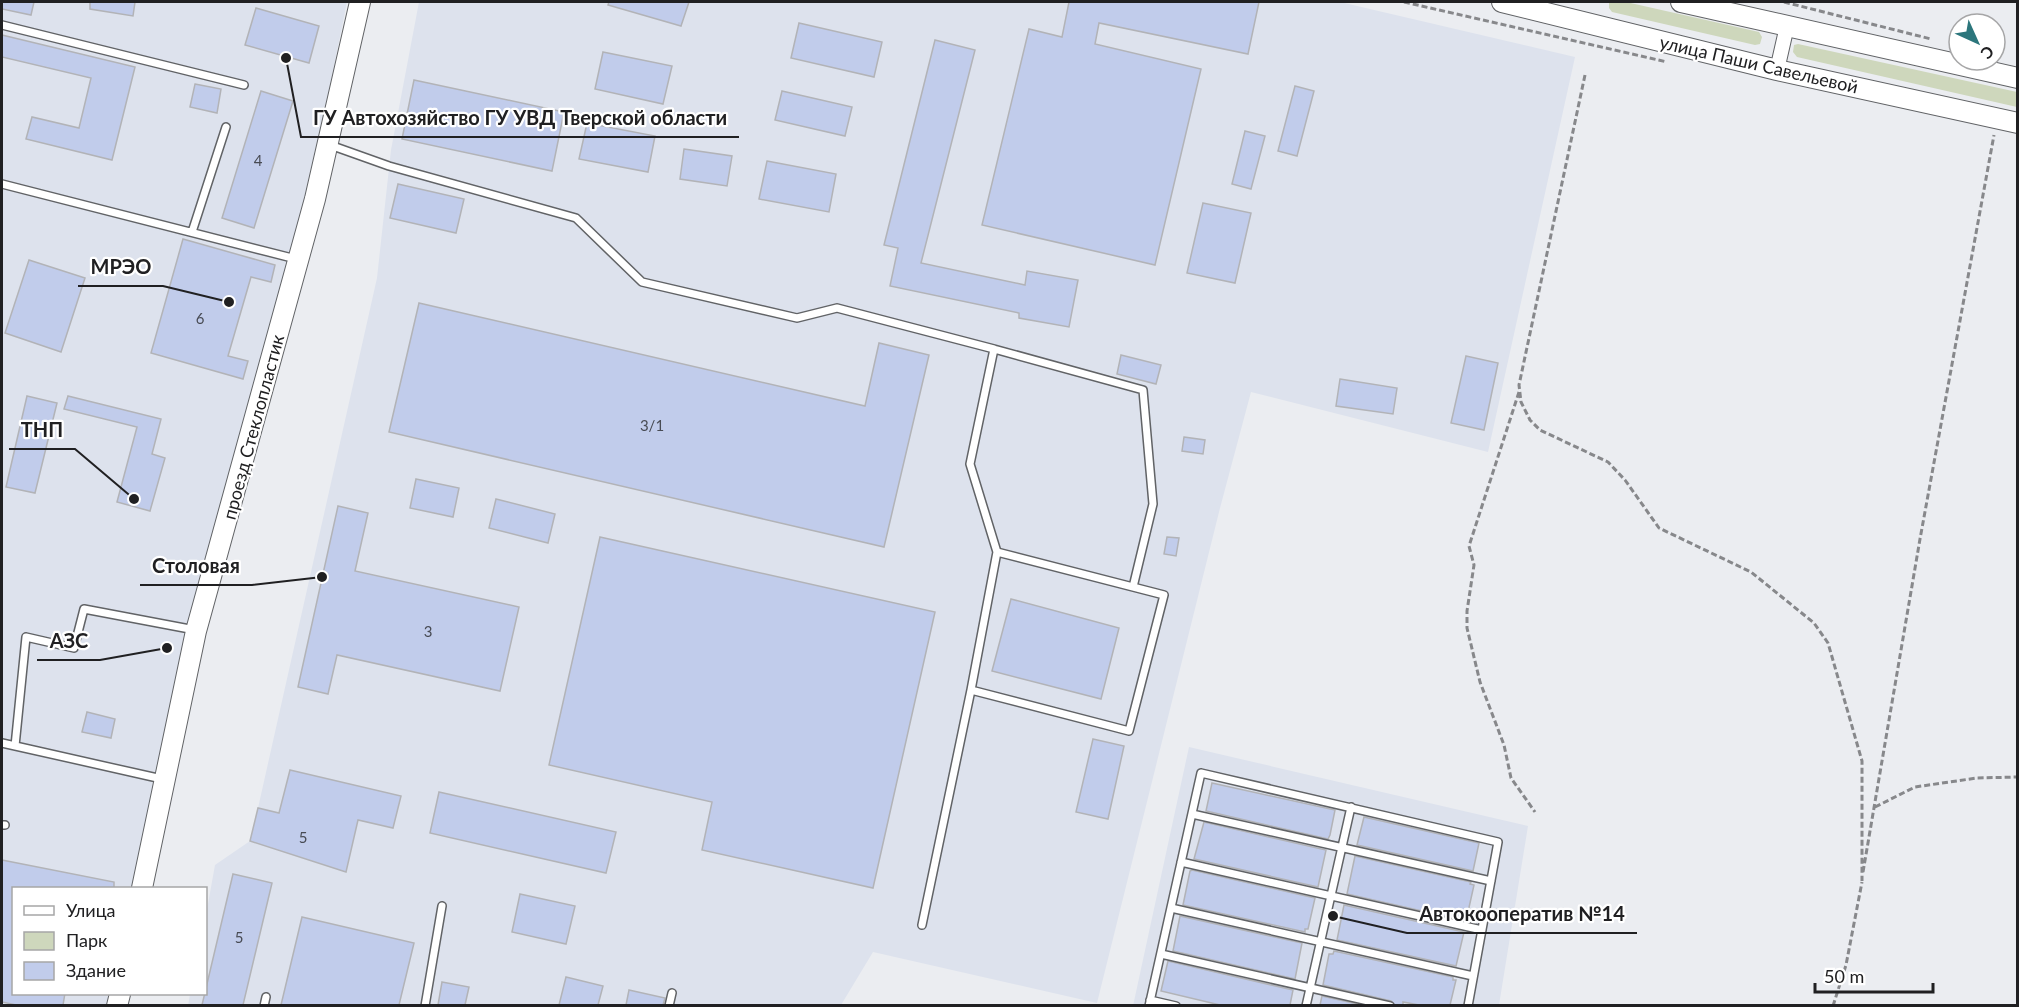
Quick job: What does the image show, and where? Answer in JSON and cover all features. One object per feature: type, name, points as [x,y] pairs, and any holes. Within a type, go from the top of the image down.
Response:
[{"type":"street","name":"проезд Стеклопластик","points":[[142,887],[196,631],[299,260],[360,2]]},
{"type":"street","name":"улица Паши Савельевой","points":[[1502,2],[1777,70],[2018,123]]},
{"type":"street","points":[[1681,2],[2018,78]]},
{"type":"street","points":[[1777,70],[1787,26]]},
{"type":"lane","points":[[2,25],[244,85]]},
{"type":"lane","points":[[192,232],[226,127]]},
{"type":"lane","points":[[328,144],[389,166],[576,218],[642,282],[797,318],[837,308],[1143,390],[1154,504],[1133,586]]},
{"type":"lane","points":[[2,183],[299,260]]},
{"type":"lane","points":[[922,925],[997,552],[970,464],[994,349]]},
{"type":"lane","points":[[971,690],[1129,731],[1164,595],[997,552]]},
{"type":"lane","points":[[15,746],[26,638],[74,648],[84,609],[196,631]]},
{"type":"lane","points":[[2,743],[165,780]]},
{"type":"lane","points":[[1176,1005],[1150,1003],[1201,773],[1498,842],[1468,1005]]},
{"type":"lane","points":[[1306,1005],[1351,807]]},
{"type":"lane","points":[[1192,814],[1491,881]]},
{"type":"lane","points":[[1181,862],[1482,930]]},
{"type":"lane","points":[[425,1005],[442,906]]},
{"type":"lane","points":[[1171,908],[1473,976]]},
{"type":"lane","points":[[1161,954],[1390,1005]]},
{"type":"lane","points":[[669,1005],[672,993]]},
{"type":"lane","points":[[264,1005],[266,997]]},
{"type":"path","points":[[1784,2],[1936,40]]},
{"type":"path","points":[[1535,812],[1511,778],[1504,745],[1480,682],[1467,628],[1467,611],[1474,565],[1469,546],[1519,391],[1585,75]]},
{"type":"path","points":[[1833,1005],[1846,965],[1862,881],[1920,539],[1995,133]]},
{"type":"path","points":[[1519,391],[1521,402],[1530,420],[1540,430],[1608,462],[1625,480],[1659,528],[1751,572],[1814,623],[1828,643],[1862,761],[1862,881]]},
{"type":"path","points":[[1875,807],[1915,787],[1977,778],[2018,777]]},
{"type":"shaded area","points":[[2,2],[347,2],[291,255],[134,887],[12,887],[12,995],[113,995],[111,1005],[2,1006]]},
{"type":"shaded area","points":[[419,2],[1340,2],[1575,57],[1488,452],[1251,392],[1097,1003],[873,952],[841,1005],[188,1006],[190,995],[207,995],[207,909],[215,865],[250,841],[258,808],[377,278],[391,150]]},
{"type":"shaded area","points":[[1189,747],[1528,826],[1499,1005],[1133,1006]]},
{"type":"green space","points":[[1609,2],[1626,2],[1759,32],[1762,37],[1760,44],[1755,45],[1612,12]]},
{"type":"green space","points":[[1798,44],[2017,92],[2017,107],[1797,57],[1793,52],[1794,45]]},
{"type":"building","points":[[2,2],[34,2],[31,15],[2,9]]},
{"type":"building","points":[[90,2],[135,2],[133,16],[90,9]]},
{"type":"building","points":[[609,2],[689,2],[681,26],[608,5]]},
{"type":"building","points":[[1069,2],[1259,2],[1248,54],[1099,23],[1095,44],[1201,69],[1155,265],[982,225],[1029,29],[1062,37]]},
{"type":"building","points":[[256,8],[319,26],[309,63],[245,45]]},
{"type":"building","points":[[799,23],[882,42],[874,77],[791,58]]},
{"type":"building","points":[[2,35],[135,67],[112,160],[26,139],[32,117],[79,128],[91,78],[2,57]]},
{"type":"building","points":[[935,40],[975,50],[921,263],[1025,285],[1027,271],[1078,280],[1069,327],[1019,318],[1019,313],[890,286],[898,248],[884,245]]},
{"type":"building","points":[[603,52],[672,66],[663,104],[595,89]]},
{"type":"building","points":[[414,80],[564,112],[552,171],[402,139]]},
{"type":"building","points":[[195,84],[221,89],[217,113],[190,107]]},
{"type":"building","points":[[1295,86],[1314,91],[1297,156],[1278,151]]},
{"type":"building","points":[[261,91],[293,101],[254,228],[222,218]]},
{"type":"building","points":[[782,91],[852,107],[845,136],[775,120]]},
{"type":"building","points":[[587,123],[655,136],[648,172],[579,159]]},
{"type":"building","points":[[1245,131],[1265,136],[1251,189],[1232,184]]},
{"type":"building","points":[[684,149],[732,156],[727,186],[680,179]]},
{"type":"building","points":[[767,161],[836,174],[829,212],[759,199]]},
{"type":"building","points":[[398,184],[464,199],[456,233],[390,218]]},
{"type":"building","points":[[1203,203],[1251,213],[1235,283],[1187,273]]},
{"type":"building","points":[[183,239],[275,265],[271,282],[251,277],[228,356],[248,361],[243,379],[151,353]]},
{"type":"building","points":[[29,260],[85,278],[61,352],[5,333]]},
{"type":"building","points":[[419,303],[865,406],[879,343],[929,355],[884,547],[389,432]]},
{"type":"building","points":[[1121,355],[1161,365],[1156,384],[1117,374]]},
{"type":"building","points":[[1466,356],[1498,363],[1484,430],[1451,423]]},
{"type":"building","points":[[1340,379],[1397,388],[1393,414],[1336,406]]},
{"type":"building","points":[[27,396],[57,403],[35,493],[6,487]]},
{"type":"building","points":[[68,396],[161,419],[152,454],[165,458],[150,511],[117,502],[137,427],[64,409]]},
{"type":"building","points":[[1184,437],[1205,440],[1203,454],[1182,451]]},
{"type":"building","points":[[416,479],[459,488],[453,517],[410,508]]},
{"type":"building","points":[[496,499],[555,514],[548,543],[489,528]]},
{"type":"building","points":[[338,506],[368,513],[355,571],[519,607],[500,691],[337,655],[328,694],[298,687]]},
{"type":"building","points":[[600,537],[935,612],[873,888],[702,850],[712,802],[549,765]]},
{"type":"building","points":[[1167,537],[1179,538],[1176,556],[1164,554]]},
{"type":"building","points":[[1011,599],[1119,628],[1101,699],[992,671]]},
{"type":"building","points":[[87,712],[115,719],[111,738],[82,732]]},
{"type":"building","points":[[1093,739],[1124,746],[1108,819],[1076,812]]},
{"type":"building","points":[[290,770],[401,796],[393,828],[358,820],[346,872],[250,841],[258,808],[279,813]]},
{"type":"building","points":[[1212,783],[1335,810],[1330,835],[1328,839],[1206,811]]},
{"type":"building","points":[[439,792],[616,832],[606,873],[430,833]]},
{"type":"building","points":[[1364,817],[1479,843],[1473,871],[1357,845]]},
{"type":"building","points":[[1204,822],[1326,850],[1318,887],[1194,859]]},
{"type":"building","points":[[1355,856],[1471,882],[1470,884],[1474,885],[1466,921],[1347,894]]},
{"type":"building","points":[[2,860],[114,882],[114,887],[12,887],[12,995],[65,995],[63,1005],[16,1005],[2,1002]]},
{"type":"building","points":[[1192,870],[1315,898],[1308,929],[1305,929],[1305,932],[1183,905]]},
{"type":"building","points":[[233,874],[272,883],[243,1005],[202,1005],[204,995],[207,995],[207,984]]},
{"type":"building","points":[[520,894],[575,906],[566,944],[512,932]]},
{"type":"building","points":[[1344,905],[1464,932],[1456,966],[1337,940]]},
{"type":"building","points":[[1180,916],[1302,943],[1295,979],[1173,951]]},
{"type":"building","points":[[302,917],[414,943],[399,1005],[281,1005]]},
{"type":"building","points":[[1334,951],[1453,977],[1453,980],[1456,980],[1450,1005],[1419,1005],[1403,1002],[1403,1005],[1395,1005],[1391,1001],[1323,985],[1329,954],[1333,954]]},
{"type":"building","points":[[1168,961],[1293,990],[1290,1005],[1220,1005],[1161,991]]},
{"type":"building","points":[[566,977],[603,986],[598,1005],[559,1005]]},
{"type":"building","points":[[442,982],[469,987],[465,1005],[438,1005]]},
{"type":"building","points":[[629,990],[665,998],[663,1005],[626,1005]]},
{"type":"building","points":[[1322,996],[1362,1005],[1320,1005]]},
{"type":"place","name":"ГУ Автохозяйство ГУ УВД Тверской области","points":[[286,58]]},
{"type":"place","name":"МРЭО","points":[[229,302]]},
{"type":"place","name":"ТНП","points":[[134,499]]},
{"type":"place","name":"Столовая","points":[[322,577]]},
{"type":"place","name":"АЗС","points":[[167,648]]},
{"type":"place","name":"Автокооператив №14","points":[[1333,916]]}]
